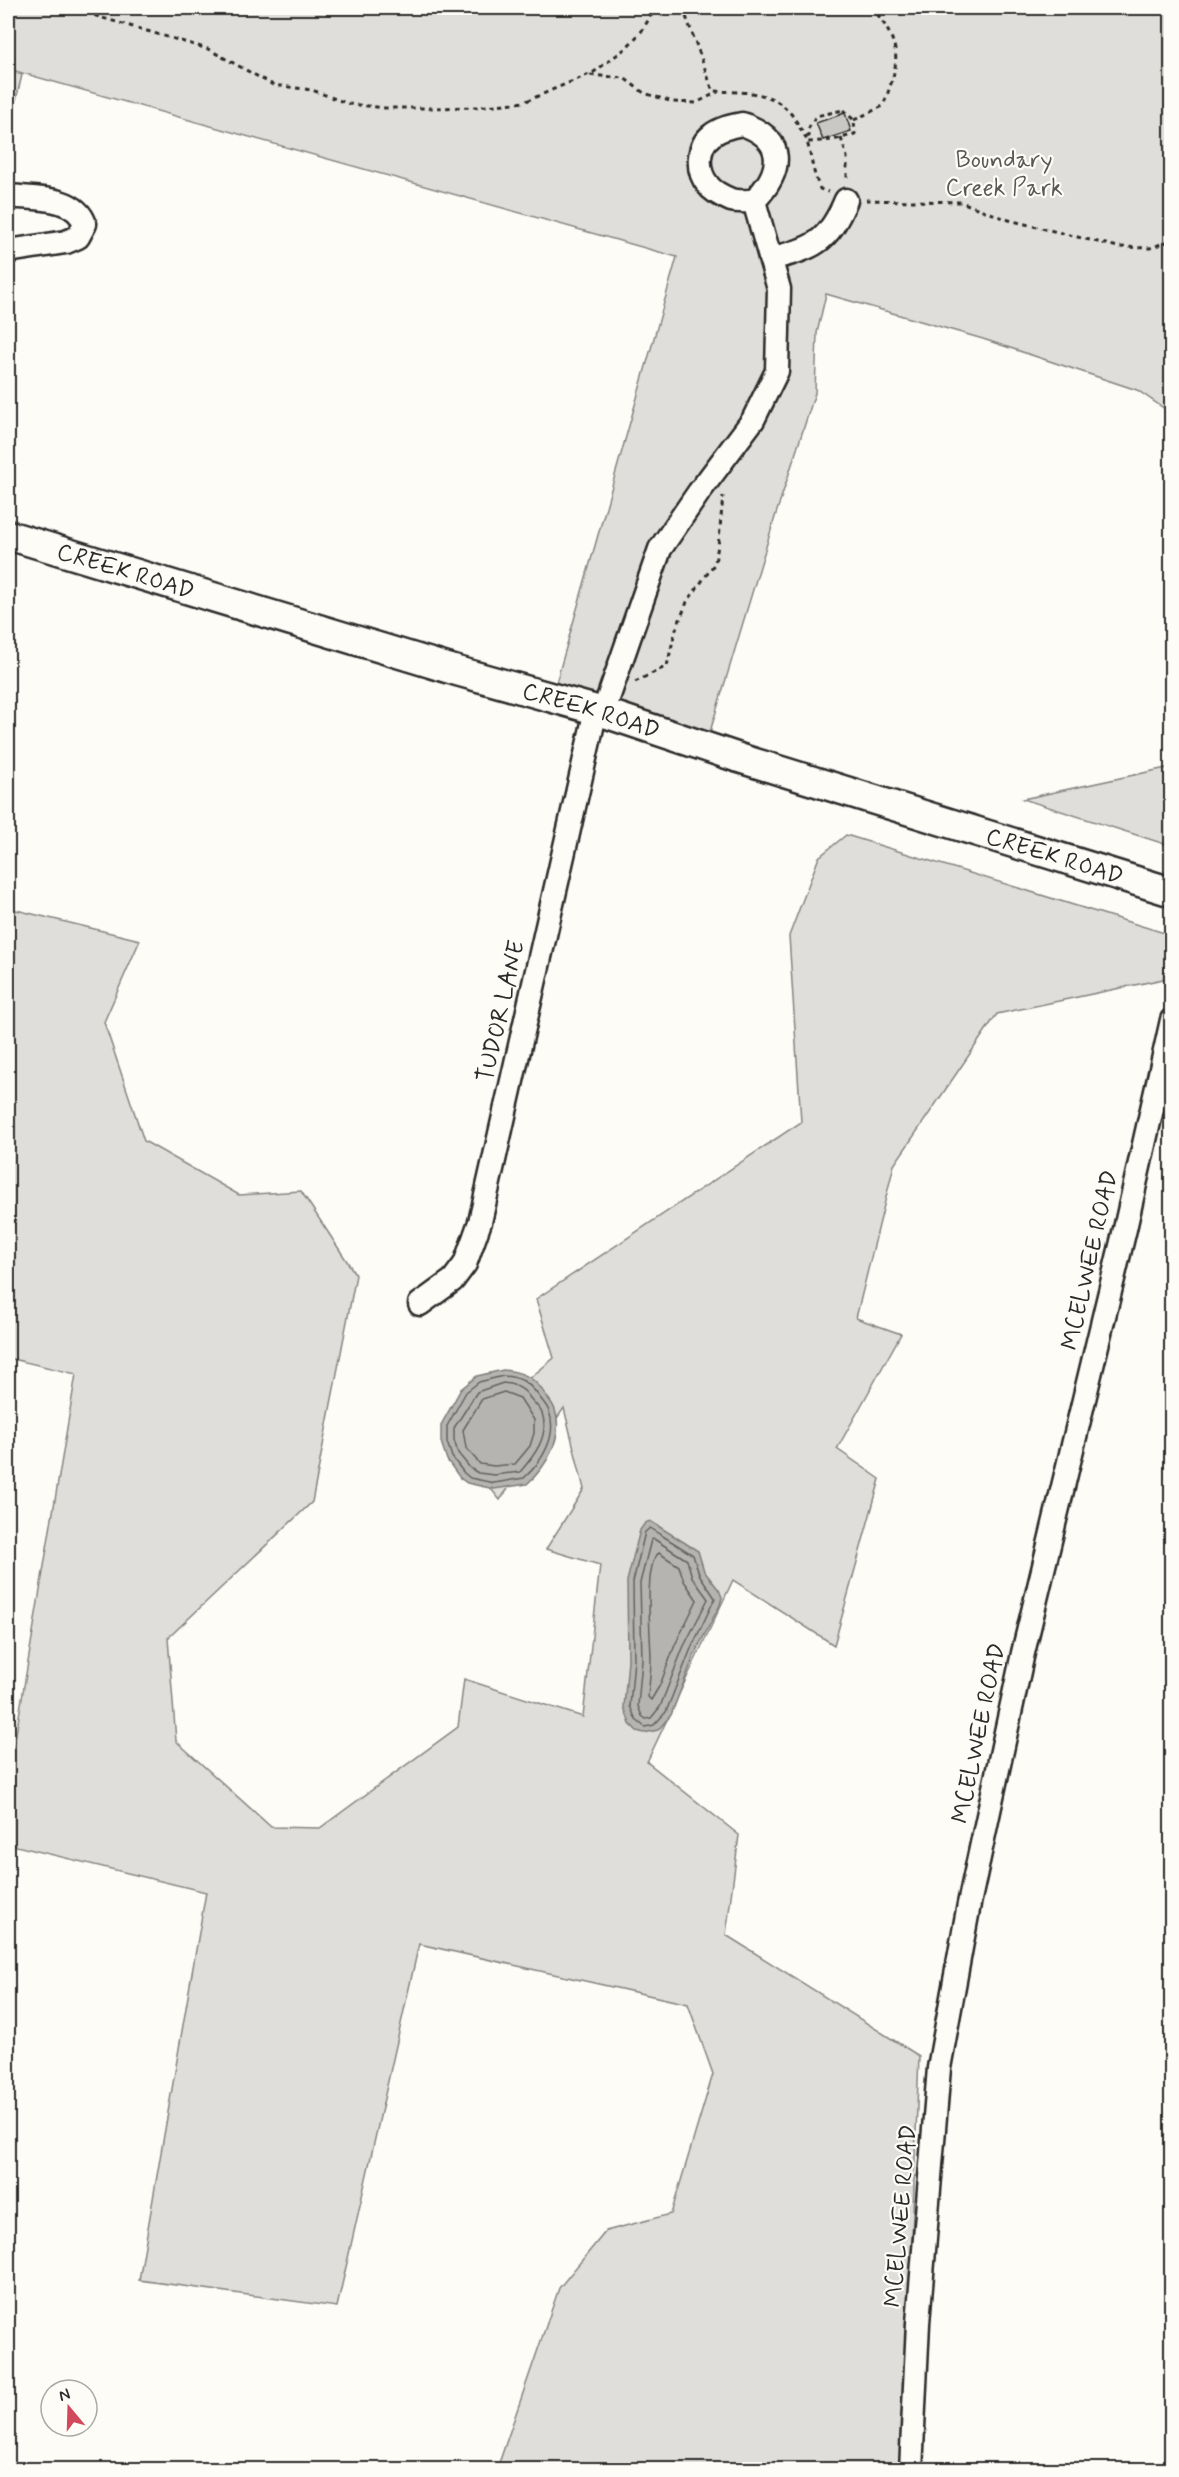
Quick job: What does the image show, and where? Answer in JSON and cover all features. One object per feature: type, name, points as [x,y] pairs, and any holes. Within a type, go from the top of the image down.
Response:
[{"type":"main road","name":"CREEK ROAD","points":[[8,535],[457,671],[599,711],[739,758],[1172,892]]},
{"type":"street","points":[[8,196],[68,203],[81,212],[85,224],[78,237],[66,242],[8,251]]},
{"type":"street","points":[[770,259],[819,243],[840,215],[846,200]]},
{"type":"street","name":"TUDOR LANE","points":[[420,1304],[453,1280],[465,1264],[480,1222],[599,711],[660,549],[753,420],[777,372],[778,289],[754,201]]},
{"type":"street","name":"MCELWEE ROAD","points":[[911,2469],[918,2323],[939,2068],[969,1904],[1023,1653],[1125,1229],[1172,1020]]},
{"type":"path","points":[[78,8],[96,16],[208,49],[273,85],[312,90],[349,104],[385,108],[477,107],[524,102],[588,75],[626,48],[641,32],[652,14],[663,8]]},
{"type":"path","points":[[683,8],[713,91],[756,94],[780,100],[795,118],[808,142]]},
{"type":"path","points":[[854,120],[883,106],[895,74],[897,56],[889,33],[873,8]]},
{"type":"path","points":[[588,75],[624,78],[644,93],[673,102],[696,102],[719,91]]},
{"type":"path","points":[[808,142],[855,134],[854,120],[843,110],[816,116],[808,129],[808,142],[811,168],[820,189],[846,200],[961,202],[1009,220],[1118,247],[1150,248],[1172,240]]},
{"type":"path","points":[[841,138],[847,157],[846,200]]},
{"type":"green space","name":"Boundary Creek Park","points":[[8,8],[1171,8],[1171,413],[1137,390],[983,339],[826,294],[817,333],[815,393],[706,745],[552,697],[677,257],[8,69]]},
{"type":"green space","points":[[8,71],[22,75],[8,133]]},
{"type":"green space","points":[[1171,767],[1171,846],[1023,799]]},
{"type":"green space","points":[[846,835],[1171,935],[1171,950],[1163,979],[997,1014],[894,1165],[856,1318],[901,1334],[837,1449],[880,1479],[834,1645],[733,1580],[647,1762],[739,1835],[726,1935],[919,2056],[903,2469],[497,2469],[559,2288],[606,2231],[671,2214],[713,2074],[688,2004],[419,1944],[337,2307],[139,2280],[206,1892],[8,1844],[8,1782],[76,1374],[8,1358],[8,908],[140,940],[104,1022],[144,1141],[239,1195],[301,1191],[356,1275],[312,1502],[168,1638],[176,1741],[271,1827],[320,1828],[458,1727],[464,1679],[583,1717],[600,1565],[546,1549],[584,1489],[564,1408],[500,1500],[453,1442],[554,1358],[536,1299],[801,1122],[789,936],[819,857]]},
{"type":"water","points":[[503,1370],[525,1375],[538,1385],[554,1407],[557,1430],[547,1460],[527,1484],[494,1489],[467,1483],[460,1478],[447,1460],[441,1442],[441,1425],[461,1389],[477,1376]]},
{"type":"water","points":[[650,1521],[698,1551],[704,1571],[722,1597],[695,1653],[671,1715],[658,1730],[644,1733],[637,1731],[630,1724],[624,1707],[628,1660],[627,1581],[640,1530],[645,1523]]},
{"type":"building","points":[[845,113],[851,131],[823,140],[816,123]]}]
